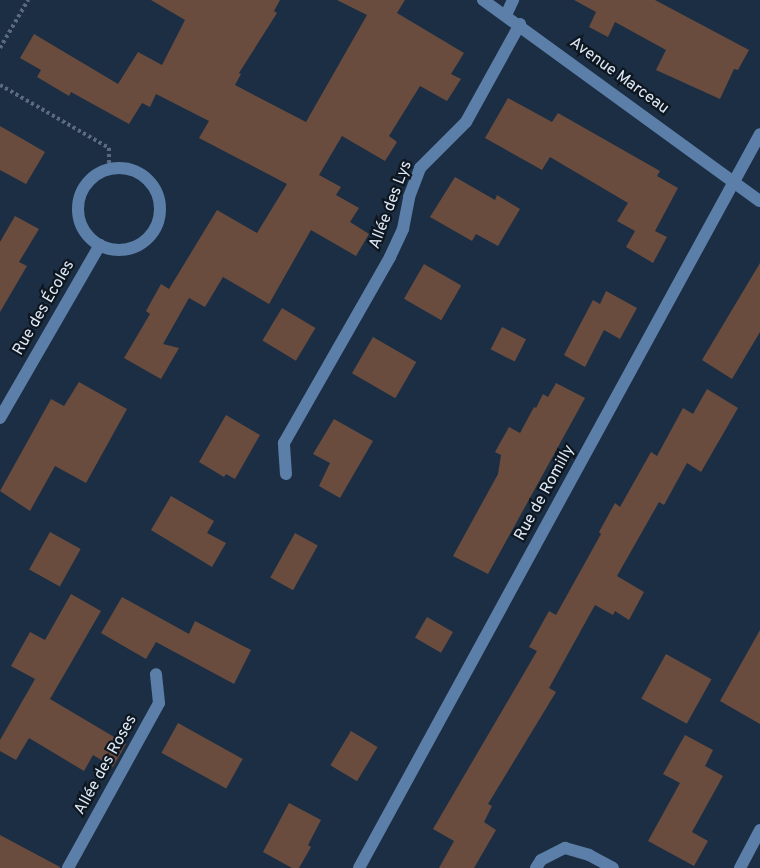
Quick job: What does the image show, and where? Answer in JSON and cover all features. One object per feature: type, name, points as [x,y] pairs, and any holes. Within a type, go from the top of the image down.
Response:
[{"type":"street","name":"Avenue Marceau","points":[[483,0],[520,24],[760,201]]},
{"type":"street","points":[[506,15],[513,0]]},
{"type":"street","name":"Allée des Lys","points":[[286,474],[284,443],[390,257],[403,229],[409,197],[420,168],[466,122],[520,24]]},
{"type":"street","name":"Rue de Romilly","points":[[359,868],[760,134]]},
{"type":"street","points":[[109,169],[128,170],[146,177],[154,187],[159,199],[160,213],[150,236],[140,244],[120,249],[100,245],[81,225],[79,204],[86,184],[96,175],[109,169]]},
{"type":"street","name":"Rue des Écoles","points":[[0,418],[100,245]]},
{"type":"street","name":"Allée des Roses","points":[[68,868],[159,703],[156,674]]},
{"type":"street","points":[[740,868],[760,831]]},
{"type":"street","points":[[536,868],[541,860],[565,848],[589,855],[613,868]]},
{"type":"path","points":[[0,48],[28,0]]},
{"type":"path","points":[[0,85],[109,148],[109,169]]},
{"type":"building","points":[[151,0],[280,0],[274,11],[277,13],[239,73],[241,74],[235,85],[306,122],[367,15],[337,0],[405,0],[397,13],[464,53],[451,74],[461,79],[447,101],[420,86],[389,136],[397,142],[385,161],[342,136],[319,175],[341,187],[336,195],[359,208],[350,222],[369,234],[356,256],[311,230],[269,304],[223,277],[205,307],[189,298],[163,344],[179,348],[161,379],[124,358],[150,314],[146,311],[161,284],[169,289],[217,210],[257,233],[287,184],[199,138],[209,121],[156,94],[150,107],[142,103],[129,124],[71,92],[69,96],[37,77],[41,70],[20,58],[34,34],[118,84],[138,52],[162,65],[185,20]]},
{"type":"building","points":[[574,0],[655,0],[749,50],[738,70],[734,69],[720,99],[656,70],[666,50],[615,22],[608,37],[589,27],[596,12]]},
{"type":"building","points":[[508,98],[552,122],[558,113],[660,171],[657,176],[678,188],[655,231],[667,237],[653,263],[626,247],[635,231],[617,221],[628,203],[550,157],[542,170],[485,138]]},
{"type":"building","points":[[0,126],[45,152],[26,184],[0,170]]},
{"type":"building","points":[[455,177],[495,200],[497,195],[520,209],[498,246],[476,234],[472,241],[430,217]]},
{"type":"building","points":[[15,216],[39,229],[19,262],[27,266],[0,312],[0,242]]},
{"type":"building","points":[[760,263],[760,332],[732,379],[702,360]]},
{"type":"building","points":[[424,264],[461,286],[441,320],[404,299]]},
{"type":"building","points":[[606,291],[637,308],[620,339],[604,330],[585,367],[564,355],[593,300],[600,304]]},
{"type":"building","points":[[282,308],[315,328],[296,361],[262,341]]},
{"type":"building","points":[[502,327],[526,339],[515,362],[491,349]]},
{"type":"building","points":[[373,337],[416,362],[395,398],[352,373]]},
{"type":"building","points":[[79,382],[127,409],[86,483],[55,466],[30,511],[0,491],[51,399],[64,406]]},
{"type":"building","points":[[556,383],[585,398],[488,574],[453,556],[498,474],[501,455],[495,452],[509,427],[520,433],[543,394],[548,397]]},
{"type":"building","points":[[707,389],[738,408],[701,472],[687,463],[664,505],[659,502],[617,576],[644,592],[629,620],[615,611],[613,615],[595,605],[549,688],[556,692],[488,804],[492,806],[484,822],[496,830],[474,868],[439,868],[454,841],[433,829],[537,651],[529,647],[549,611],[556,615],[601,534],[599,532],[615,503],[620,507],[651,452],[657,456],[683,408],[693,414]]},
{"type":"building","points":[[226,415],[260,435],[235,479],[226,474],[224,477],[199,462]]},
{"type":"building","points":[[334,419],[373,441],[340,498],[319,486],[330,463],[313,454]]},
{"type":"building","points":[[171,496],[214,521],[207,533],[226,543],[212,567],[151,530]]},
{"type":"building","points":[[50,532],[81,549],[60,587],[29,570]]},
{"type":"building","points":[[295,533],[318,546],[293,590],[270,578]]},
{"type":"building","points":[[71,594],[101,611],[50,699],[126,744],[113,767],[93,755],[84,771],[29,738],[16,760],[0,751],[0,740],[35,679],[11,666],[30,632],[45,640]]},
{"type":"building","points":[[122,597],[189,634],[195,621],[251,650],[234,684],[156,642],[146,659],[101,633]]},
{"type":"building","points":[[427,617],[453,632],[441,653],[415,638]]},
{"type":"building","points":[[760,630],[760,724],[720,701]]},
{"type":"building","points":[[666,654],[711,679],[687,724],[641,699]]},
{"type":"building","points":[[178,723],[243,759],[226,789],[162,753]]},
{"type":"building","points":[[351,731],[378,747],[357,781],[330,765]]},
{"type":"building","points":[[685,735],[713,750],[705,766],[723,776],[692,832],[708,841],[694,866],[648,841],[680,783],[663,774]]},
{"type":"building","points":[[289,803],[321,820],[308,845],[311,847],[299,868],[292,868],[263,852]]},
{"type":"building","points":[[0,835],[60,867],[60,868],[0,868]]}]
